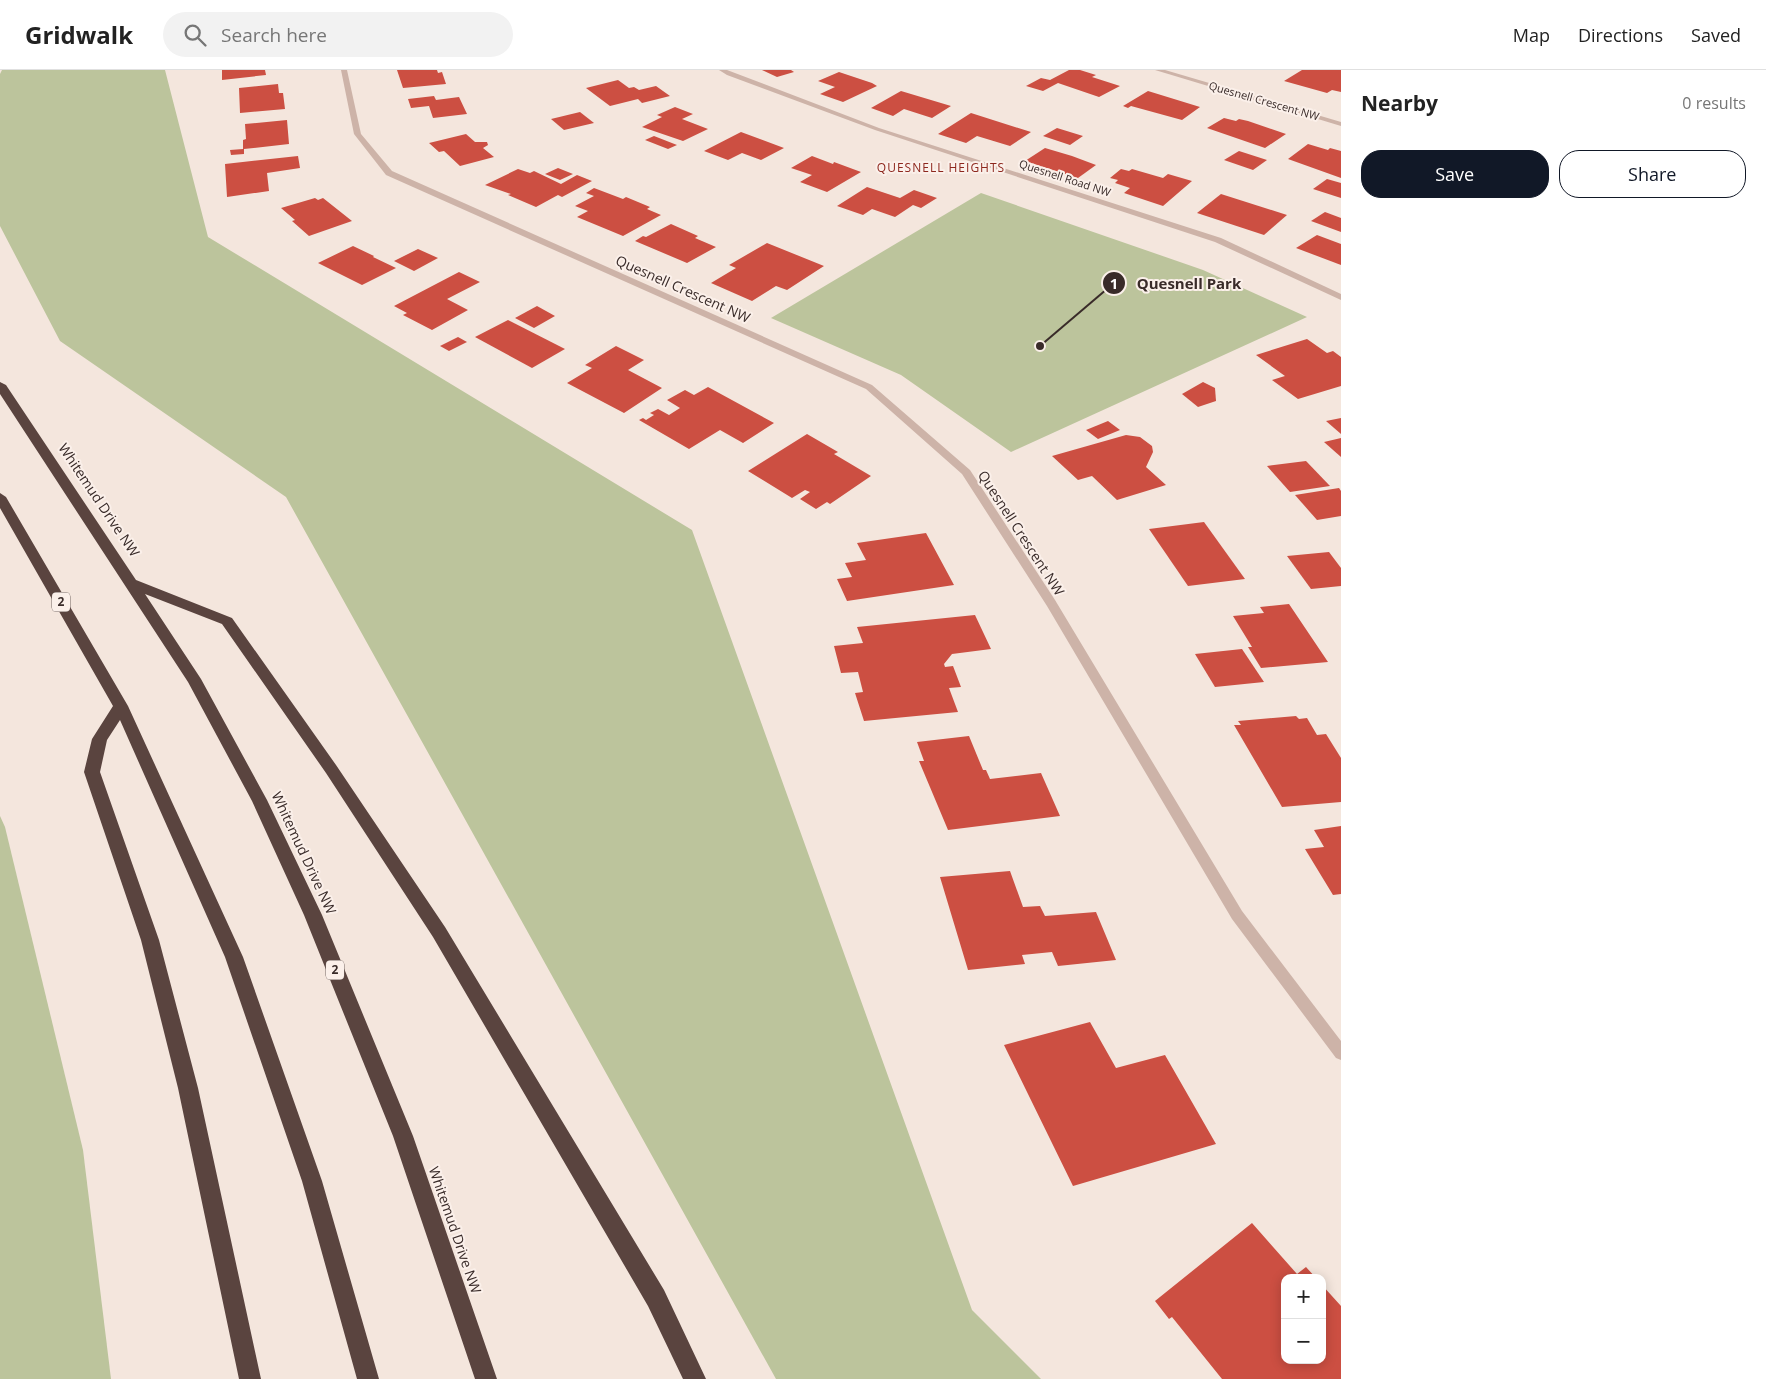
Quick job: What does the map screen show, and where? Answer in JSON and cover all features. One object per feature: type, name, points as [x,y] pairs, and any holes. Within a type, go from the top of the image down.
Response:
[{"type":"highway","name":"Whitemud Drive NW","points":[[0,385],[194,679],[259,800],[313,915],[403,1136],[486,1379]]},
{"type":"highway","name":"2","points":[[0,497],[121,706],[234,957],[312,1181],[368,1379]]},
{"type":"highway","points":[[133,584],[228,621],[331,769],[439,932],[656,1298],[695,1379]]},
{"type":"highway","points":[[121,706],[100,739],[92,772],[150,940],[188,1088],[250,1379]]},
{"type":"street","name":"Quesnell Crescent NW","points":[[344,70],[358,134],[390,173],[869,388],[966,472],[1050,603],[1237,915],[1341,1052]]},
{"type":"street","name":"Quesnell Road NW","points":[[722,70],[877,129],[1218,240],[1341,297]]},
{"type":"street","name":"Quesnell Crescent NW","points":[[1158,70],[1341,124]]},
{"type":"green space","points":[[2,70],[165,70],[208,237],[692,530],[972,1310],[1041,1379],[776,1379],[286,497],[60,341],[0,226],[0,74]]},
{"type":"green space","points":[[981,193],[1203,270],[1307,317],[1011,452],[901,375],[771,318]]},
{"type":"green space","points":[[0,816],[5,827],[83,1150],[111,1379],[0,1379]]},
{"type":"building","points":[[222,70],[265,70],[266,75],[222,80]]},
{"type":"building","points":[[397,70],[437,70],[438,73],[442,72],[446,84],[403,88]]},
{"type":"building","points":[[762,70],[791,70],[794,72],[777,77]]},
{"type":"building","points":[[1069,70],[1080,70],[1096,75],[1092,77],[1120,86],[1099,97],[1058,83],[1043,91],[1026,86],[1041,78],[1050,80]]},
{"type":"building","points":[[1302,70],[1341,70],[1341,92],[1332,90],[1327,93],[1284,81]]},
{"type":"building","points":[[839,72],[877,86],[843,102],[820,94],[835,87],[818,81]]},
{"type":"building","points":[[618,80],[629,88],[634,87],[639,90],[656,86],[670,96],[642,103],[638,99],[610,106],[586,88]]},
{"type":"building","points":[[278,84],[279,93],[283,93],[285,109],[240,113],[239,88]]},
{"type":"building","points":[[901,91],[951,106],[932,118],[904,109],[893,116],[871,108]]},
{"type":"building","points":[[1148,91],[1200,107],[1182,120],[1131,106],[1128,108],[1123,106]]},
{"type":"building","points":[[434,96],[436,100],[459,97],[467,114],[433,118],[429,106],[411,108],[408,99]]},
{"type":"building","points":[[675,107],[693,114],[682,119],[708,129],[683,141],[642,127],[662,117],[657,115]]},
{"type":"building","points":[[580,112],[594,123],[564,130],[551,119]]},
{"type":"building","points":[[971,113],[1031,132],[1010,146],[977,136],[966,143],[938,134]]},
{"type":"building","points":[[1224,118],[1248,121],[1286,134],[1265,148],[1207,128]]},
{"type":"building","points":[[287,120],[289,144],[244,149],[244,154],[231,155],[230,150],[243,149],[243,140],[246,139],[245,124]]},
{"type":"building","points":[[1057,128],[1083,136],[1070,145],[1043,136]]},
{"type":"building","points":[[741,132],[784,148],[761,160],[742,153],[728,160],[704,151]]},
{"type":"building","points":[[466,134],[475,142],[487,142],[488,145],[483,148],[494,157],[460,166],[444,151],[439,152],[429,143]]},
{"type":"building","points":[[654,136],[677,145],[668,149],[645,140]]},
{"type":"building","points":[[1308,144],[1328,150],[1330,148],[1341,151],[1341,178],[1288,159]]},
{"type":"building","points":[[1045,148],[1096,165],[1078,178],[1025,161]]},
{"type":"building","points":[[1239,151],[1267,160],[1253,170],[1224,160]]},
{"type":"building","points":[[298,156],[300,168],[267,173],[269,191],[227,197],[225,164]]},
{"type":"building","points":[[812,156],[861,172],[827,192],[800,182],[812,175],[791,168]]},
{"type":"building","points":[[558,168],[573,174],[560,180],[545,174]]},
{"type":"building","points":[[518,169],[530,173],[534,171],[561,184],[577,175],[592,181],[562,197],[558,195],[536,207],[508,195],[511,194],[485,185]]},
{"type":"building","points":[[1121,169],[1129,171],[1132,169],[1163,178],[1168,174],[1192,181],[1163,206],[1124,193],[1130,188],[1115,183],[1118,180],[1110,178]]},
{"type":"building","points":[[1327,179],[1341,183],[1341,198],[1313,189]]},
{"type":"building","points":[[867,187],[900,198],[914,190],[937,198],[921,208],[913,205],[895,217],[872,209],[863,215],[837,206]]},
{"type":"building","points":[[594,188],[623,199],[626,197],[650,207],[647,209],[661,215],[623,236],[577,217],[588,211],[575,206],[594,196],[586,193]]},
{"type":"building","points":[[1221,194],[1287,215],[1264,235],[1197,213]]},
{"type":"building","points":[[315,198],[318,200],[323,198],[352,221],[309,236],[281,208]]},
{"type":"building","points":[[1325,212],[1341,218],[1341,232],[1311,221]]},
{"type":"building","points":[[671,224],[698,236],[695,238],[716,247],[687,263],[635,241]]},
{"type":"building","points":[[1317,235],[1341,244],[1341,265],[1296,248]]},
{"type":"building","points":[[767,243],[824,266],[787,290],[776,286],[752,301],[711,283],[736,268],[729,265]]},
{"type":"building","points":[[353,246],[396,268],[362,285],[318,263]]},
{"type":"building","points":[[418,249],[438,258],[414,271],[394,261]]},
{"type":"building","points":[[459,272],[480,282],[447,299],[468,310],[432,330],[403,315],[407,313],[394,306]]},
{"type":"building","points":[[537,306],[555,316],[534,328],[515,318]]},
{"type":"building","points":[[508,320],[565,349],[532,368],[475,337]]},
{"type":"building","points":[[458,337],[467,342],[449,351],[440,346]]},
{"type":"building","points":[[1307,339],[1327,353],[1333,351],[1341,357],[1341,386],[1298,399],[1272,380],[1285,376],[1256,355]]},
{"type":"building","points":[[616,346],[644,360],[628,370],[662,388],[624,413],[567,383],[592,368],[585,365]]},
{"type":"building","points":[[1203,382],[1215,388],[1216,401],[1198,407],[1182,394]]},
{"type":"building","points":[[708,387],[774,423],[743,443],[720,430],[689,449],[639,420],[643,418],[646,420],[654,415],[650,413],[658,409],[669,415],[680,408],[667,400],[685,390],[694,395]]},
{"type":"building","points":[[1341,418],[1341,434],[1326,421]]},
{"type":"building","points":[[1108,421],[1120,430],[1098,439],[1086,430]]},
{"type":"building","points":[[807,434],[838,452],[834,454],[871,476],[830,504],[827,502],[816,509],[800,499],[810,492],[805,490],[792,498],[748,471]]},
{"type":"building","points":[[1126,435],[1140,437],[1152,446],[1153,452],[1146,467],[1166,485],[1117,500],[1092,476],[1078,480],[1052,456]]},
{"type":"building","points":[[1341,438],[1341,457],[1324,442]]},
{"type":"building","points":[[1306,461],[1330,486],[1290,492],[1267,466]]},
{"type":"building","points":[[1339,488],[1341,491],[1341,516],[1317,520],[1295,495]]},
{"type":"building","points":[[1204,522],[1245,579],[1188,586],[1149,529]]},
{"type":"building","points":[[926,533],[954,585],[847,601],[837,579],[852,577],[845,563],[866,560],[857,543]]},
{"type":"building","points":[[1329,552],[1341,568],[1341,586],[1311,589],[1287,556]]},
{"type":"building","points":[[1289,604],[1328,662],[1261,668],[1248,647],[1252,647],[1233,616],[1264,613],[1260,607]]},
{"type":"building","points":[[975,615],[991,649],[952,654],[944,664],[945,667],[953,666],[961,687],[949,688],[958,712],[864,721],[855,693],[863,692],[858,672],[841,673],[834,646],[863,643],[857,627]]},
{"type":"building","points":[[1242,649],[1264,682],[1215,687],[1195,654]]},
{"type":"building","points":[[1296,716],[1299,719],[1307,718],[1317,735],[1326,734],[1341,758],[1341,802],[1282,807],[1234,725],[1241,725],[1238,721]]},
{"type":"building","points":[[969,736],[983,770],[986,770],[990,779],[1041,773],[1060,816],[948,830],[919,761],[924,761],[917,742]]},
{"type":"building","points":[[1341,826],[1341,894],[1333,895],[1305,849],[1324,847],[1314,830]]},
{"type":"building","points":[[1010,871],[1023,907],[1040,906],[1045,916],[1096,912],[1116,960],[1058,966],[1052,952],[1022,955],[1025,964],[968,970],[940,877]]},
{"type":"building","points":[[1090,1022],[1116,1068],[1165,1055],[1216,1144],[1073,1186],[1004,1045]]},
{"type":"building","points":[[1252,1223],[1297,1274],[1281,1274],[1281,1364],[1326,1364],[1326,1289],[1341,1306],[1341,1379],[1222,1379],[1172,1317],[1169,1319],[1155,1301]]},
{"type":"building","points":[[1306,1267],[1312,1274],[1297,1274]]},
{"type":"place","name":"Quesnell Park","points":[[1040,346]]},
{"type":"district","name":"QUESNELL HEIGHTS","points":[[941,168]]}]
